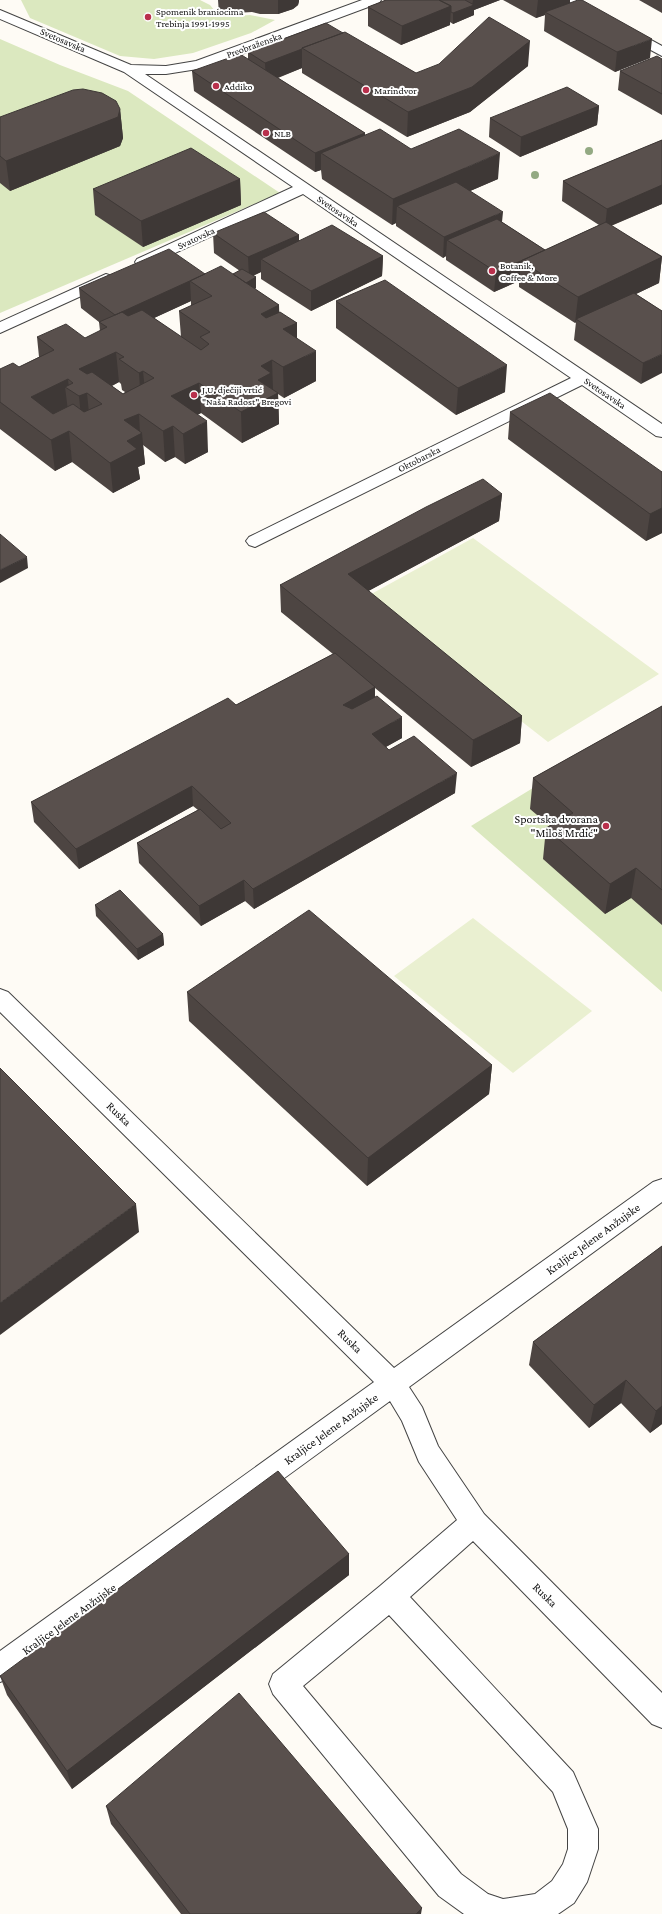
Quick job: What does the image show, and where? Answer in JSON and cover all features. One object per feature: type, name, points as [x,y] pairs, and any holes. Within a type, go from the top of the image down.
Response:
[{"type":"street","name":"Preobraženska","points":[[130,69],[166,70],[199,65],[355,3],[374,0]]},
{"type":"street","points":[[568,0],[662,52]]},
{"type":"street","name":"Svetosavska","points":[[0,14],[130,69],[662,432]]},
{"type":"street","name":"Svatovska","points":[[0,328],[304,188]]},
{"type":"street","name":"Oktobarska","points":[[255,541],[583,378]]},
{"type":"street","name":"Ruska","points":[[0,998],[393,1384],[412,1415],[428,1453],[474,1523],[662,1714]]},
{"type":"street","name":"Kraljice Jelene Anžujske","points":[[0,1668],[662,1189]]},
{"type":"street","points":[[390,1596],[563,1782],[583,1829],[583,1849],[576,1871],[563,1892],[541,1908],[503,1914],[480,1907],[450,1885],[283,1684],[390,1596],[474,1523]]},
{"type":"green space","points":[[21,0],[200,0],[210,5],[220,17],[250,15],[275,20],[251,33],[193,53],[154,59],[120,56],[30,18]]},
{"type":"green space","points":[[0,39],[60,65],[128,91],[280,193],[0,313]]},
{"type":"green space","points":[[473,538],[659,674],[548,742],[364,598]]},
{"type":"green space","points":[[662,709],[662,992],[471,826]]},
{"type":"green space","points":[[473,918],[592,1011],[513,1073],[394,976]]},
{"type":"building","points":[[386,0],[439,0],[451,6],[402,26],[368,7]]},
{"type":"building","points":[[439,0],[465,0],[474,5],[453,13],[451,12],[451,6]]},
{"type":"building","points":[[578,0],[582,0],[652,39],[617,52],[545,12]]},
{"type":"building","points":[[489,17],[530,41],[472,87],[408,112],[302,48],[345,32],[416,73],[439,64]]},
{"type":"building","points":[[326,23],[343,33],[265,63],[248,52]]},
{"type":"building","points":[[240,54],[365,133],[315,153],[192,71]]},
{"type":"building","points":[[657,56],[662,59],[662,94],[620,71]]},
{"type":"building","points":[[567,87],[599,106],[521,137],[490,118]]},
{"type":"building","points":[[83,89],[102,93],[116,101],[120,109],[118,117],[6,161],[0,156],[0,117],[73,90]]},
{"type":"building","points":[[380,129],[411,149],[459,129],[500,153],[393,199],[321,153]]},
{"type":"building","points":[[662,140],[662,185],[607,209],[563,181]]},
{"type":"building","points":[[191,148],[240,179],[141,221],[93,189]]},
{"type":"building","points":[[456,182],[503,212],[444,237],[397,206]]},
{"type":"building","points":[[264,212],[299,235],[248,257],[213,233]]},
{"type":"building","points":[[497,219],[545,250],[496,272],[447,240]]},
{"type":"building","points":[[606,222],[662,257],[578,297],[521,261]]},
{"type":"building","points":[[332,225],[383,256],[311,291],[261,259]]},
{"type":"building","points":[[169,249],[205,274],[115,315],[79,288]]},
{"type":"building","points":[[221,266],[279,305],[261,314],[266,318],[280,312],[297,323],[283,329],[316,351],[283,367],[272,360],[261,366],[271,373],[258,380],[278,393],[241,412],[199,383],[171,396],[207,421],[183,434],[173,426],[163,431],[139,414],[124,420],[142,433],[127,441],[137,449],[110,463],[69,431],[51,440],[0,402],[0,369],[13,363],[19,367],[54,350],[37,337],[66,324],[85,338],[107,327],[99,322],[122,312],[128,316],[142,310],[201,350],[209,344],[200,337],[210,332],[179,311],[212,296],[190,281]],"holes":[[[116,352],[124,357],[119,359],[139,373],[143,371],[154,378],[123,394],[92,372],[87,374],[79,369]],[[68,379],[73,383],[65,387],[79,396],[87,393],[102,404],[84,412],[73,404],[53,414],[31,397]]]},
{"type":"building","points":[[242,269],[256,277],[246,283],[233,274]]},
{"type":"building","points":[[385,280],[507,365],[458,388],[336,301]]},
{"type":"building","points":[[634,293],[662,311],[662,354],[643,363],[576,319]]},
{"type":"building","points":[[550,393],[662,472],[662,508],[650,514],[510,412]]},
{"type":"building","points":[[483,479],[502,494],[348,574],[522,716],[473,740],[280,585],[426,507]]},
{"type":"building","points":[[0,534],[27,557],[0,570]]},
{"type":"building","points":[[335,653],[375,687],[343,705],[352,709],[377,696],[402,717],[372,734],[389,750],[414,736],[457,773],[253,889],[244,880],[199,906],[137,843],[200,809],[221,829],[231,823],[192,786],[76,849],[31,802],[228,698],[236,705]]},
{"type":"building","name":"Sportska dvorana \"Miloš Mrdić\"","points":[[662,706],[662,890],[636,868],[610,884],[546,828],[573,813],[533,778]]},
{"type":"building","points":[[120,890],[163,934],[137,949],[95,905]]},
{"type":"building","points":[[309,910],[492,1065],[368,1158],[187,992]]},
{"type":"building","points":[[0,1068],[136,1204],[0,1303]]},
{"type":"building","points":[[662,1246],[662,1406],[656,1411],[626,1380],[594,1405],[533,1342]]},
{"type":"building","points":[[278,1471],[349,1554],[67,1771],[0,1676]]},
{"type":"building","points":[[239,1693],[422,1908],[416,1914],[190,1914],[106,1806]]},
{"type":"place","name":"Spomenik braniocima Trebinja 1991-1995","points":[[148,17]]},
{"type":"place","name":"Addiko","points":[[216,86]]},
{"type":"place","name":"Marindvor","points":[[366,90]]},
{"type":"place","name":"NLB","points":[[266,133]]},
{"type":"place","name":"Botanik, Coffee & More","points":[[492,271]]},
{"type":"place","name":"J.U. dječiji vrtić \"Naša Radost\" Bregovi","points":[[194,395]]},
{"type":"place","name":"Sportska dvorana \"Miloš Mrdić\"","points":[[606,826]]}]
